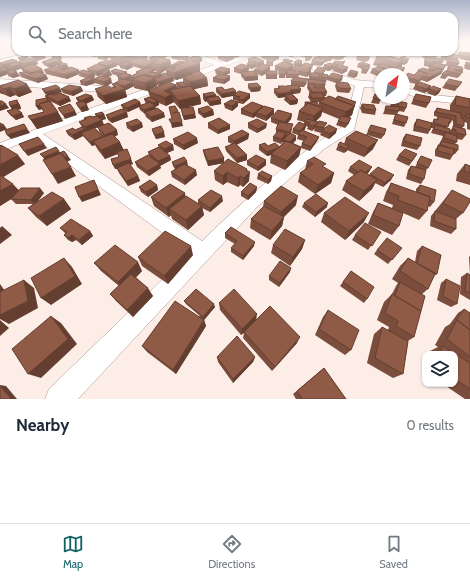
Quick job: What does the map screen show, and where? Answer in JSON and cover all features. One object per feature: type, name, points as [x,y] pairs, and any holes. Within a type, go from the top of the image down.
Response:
[{"type":"street","points":[[0,63],[16,59]]},
{"type":"street","points":[[205,59],[222,65]]},
{"type":"street","points":[[0,148],[34,133],[240,59]]},
{"type":"street","points":[[289,59],[360,84],[374,85]]},
{"type":"street","points":[[0,82],[145,92]]},
{"type":"street","points":[[59,399],[250,204],[319,146],[350,127],[360,84]]},
{"type":"street","points":[[410,92],[425,97],[470,102]]},
{"type":"street","points":[[436,111],[438,98]]},
{"type":"street","points":[[34,133],[203,252]]},
{"type":"building","points":[[13,59],[17,61],[2,65],[0,63]]},
{"type":"building","points":[[28,59],[36,60],[25,64],[18,62]]},
{"type":"building","points":[[52,59],[61,60],[48,64],[42,62]]},
{"type":"building","points":[[140,59],[153,62],[144,67],[129,62]]},
{"type":"building","points":[[153,59],[170,60],[160,65],[151,63],[159,60]]},
{"type":"building","points":[[248,59],[259,59],[264,61],[258,63]]},
{"type":"building","points":[[267,59],[273,59],[273,62],[267,62]]},
{"type":"building","points":[[286,59],[293,61],[290,62],[283,60]]},
{"type":"building","points":[[313,59],[326,59],[322,63],[312,60]]},
{"type":"building","points":[[382,59],[404,60],[398,63]]},
{"type":"building","points":[[399,59],[407,59],[409,59],[406,61]]},
{"type":"building","points":[[426,59],[439,59],[442,59],[443,62],[433,61],[434,63],[426,62]]},
{"type":"building","points":[[448,59],[458,60],[459,64],[448,62]]},
{"type":"building","points":[[107,60],[116,62],[107,66],[98,63]]},
{"type":"building","points":[[190,60],[200,63],[174,73],[165,69],[170,67],[173,69],[176,68],[172,67]]},
{"type":"building","points":[[298,60],[302,61],[299,64],[294,62]]},
{"type":"building","points":[[179,61],[184,62],[172,65]]},
{"type":"building","points":[[335,61],[345,61],[342,66],[348,67],[343,70],[334,67],[339,65],[333,63]]},
{"type":"building","points":[[16,62],[21,64],[12,67],[7,65]]},
{"type":"building","points":[[125,62],[131,64],[125,66],[119,65]]},
{"type":"building","points":[[252,62],[256,64],[247,64]]},
{"type":"building","points":[[283,62],[293,65],[287,69],[275,66]]},
{"type":"building","points":[[362,62],[370,65],[366,66],[358,64]]},
{"type":"building","points":[[62,63],[67,64],[62,66],[57,65]]},
{"type":"building","points":[[305,63],[313,65],[308,69],[311,69],[307,73],[299,71],[299,75],[287,74],[287,70],[296,71],[291,69],[297,65],[299,67]]},
{"type":"building","points":[[330,63],[334,65],[328,67],[324,65]]},
{"type":"building","points":[[435,63],[446,65],[443,69],[430,66]]},
{"type":"building","points":[[33,64],[42,69],[31,73],[21,68]]},
{"type":"building","points":[[97,64],[108,67],[96,72],[87,69]]},
{"type":"building","points":[[241,64],[249,66],[242,70],[234,68]]},
{"type":"building","points":[[262,64],[270,66],[263,72],[254,70]]},
{"type":"building","points":[[383,64],[393,68],[384,68],[377,65]]},
{"type":"building","points":[[449,65],[462,67],[463,70],[454,70],[463,72],[460,74],[446,71],[449,69]]},
{"type":"building","points":[[55,66],[64,70],[71,67],[79,70],[65,75],[44,70]]},
{"type":"building","points":[[364,66],[370,67],[367,70],[362,69]]},
{"type":"building","points":[[2,67],[9,69],[0,72],[0,68]]},
{"type":"building","points":[[221,67],[230,69],[224,73],[215,70]]},
{"type":"building","points":[[318,67],[324,68],[323,70],[325,71],[322,74],[314,72]]},
{"type":"building","points":[[145,68],[154,70],[149,72],[161,73],[153,77],[145,74],[144,75],[147,76],[142,75],[135,78],[129,77],[138,73],[136,72]]},
{"type":"building","points":[[423,68],[432,71],[437,69],[443,70],[429,78],[423,76],[419,81],[410,78],[410,74],[414,75],[419,71],[428,74],[418,70]]},
{"type":"building","points":[[115,69],[127,72],[122,74],[111,71]]},
{"type":"building","points":[[12,70],[17,72],[11,74],[6,72]]},
{"type":"building","points":[[83,70],[94,73],[88,75],[78,72]]},
{"type":"building","points":[[107,70],[110,71],[104,74],[100,73]]},
{"type":"building","points":[[279,70],[286,71],[286,74],[279,74]]},
{"type":"building","points":[[351,70],[358,72],[355,74],[349,72]]},
{"type":"building","points":[[199,71],[207,78],[190,82],[183,77],[193,74],[191,73]]},
{"type":"building","points":[[254,71],[258,76],[245,77],[241,72]]},
{"type":"building","points":[[266,71],[277,71],[277,75],[266,75]]},
{"type":"building","points":[[445,71],[450,73],[448,75],[442,74]]},
{"type":"building","points":[[24,72],[31,74],[38,72],[46,75],[36,79],[19,73]]},
{"type":"building","points":[[125,73],[131,75],[123,79],[117,76]]},
{"type":"building","points":[[164,73],[173,77],[159,82],[153,77],[155,76],[158,78]]},
{"type":"building","points":[[310,73],[318,73],[320,78],[311,77]]},
{"type":"building","points":[[332,73],[343,76],[339,80],[328,77]]},
{"type":"building","points":[[219,74],[230,76],[224,80],[213,78]]},
{"type":"building","points":[[323,74],[328,75],[327,78],[321,77]]},
{"type":"building","points":[[142,75],[155,78],[145,83],[132,80]]},
{"type":"building","points":[[100,76],[111,78],[104,82],[94,79]]},
{"type":"building","points":[[89,77],[94,79],[85,82],[80,81]]},
{"type":"building","points":[[294,77],[308,79],[305,83],[291,81]]},
{"type":"building","points":[[122,79],[132,82],[125,86],[115,83]]},
{"type":"building","points":[[308,79],[325,81],[325,85],[308,83]]},
{"type":"building","points":[[449,79],[462,82],[458,87],[445,84]]},
{"type":"building","points":[[18,80],[27,84],[14,89],[10,87],[5,89],[0,87],[0,86]]},
{"type":"building","points":[[168,82],[176,85],[164,91],[172,94],[165,98],[148,91]]},
{"type":"building","points":[[182,82],[189,86],[183,87],[176,83]]},
{"type":"building","points":[[336,82],[348,83],[351,89],[338,88]]},
{"type":"building","points":[[420,82],[431,86],[426,89],[415,85]]},
{"type":"building","points":[[117,83],[125,89],[103,96],[95,89],[107,85],[111,88],[116,87],[112,84]]},
{"type":"building","points":[[257,83],[261,87],[251,88],[248,84]]},
{"type":"building","points":[[308,84],[313,84],[314,88],[324,88],[327,92],[312,92]]},
{"type":"building","points":[[56,85],[60,88],[46,92],[42,89]]},
{"type":"building","points":[[69,85],[81,87],[71,92],[61,89]]},
{"type":"building","points":[[297,85],[301,89],[290,90],[291,92],[279,94],[274,89],[280,88],[278,86],[286,87]]},
{"type":"building","points":[[190,86],[200,96],[178,101],[170,90]]},
{"type":"building","points":[[433,86],[441,89],[437,92],[429,89]]},
{"type":"building","points":[[222,87],[225,90],[233,88],[236,91],[222,94],[216,88]]},
{"type":"building","points":[[239,91],[250,94],[243,100],[238,99],[240,97],[233,95]]},
{"type":"building","points":[[213,92],[216,95],[205,97],[203,94]]},
{"type":"building","points":[[60,93],[69,97],[58,102],[45,96],[51,94],[55,95]]},
{"type":"building","points":[[309,93],[322,93],[325,98],[312,98]]},
{"type":"building","points":[[86,94],[92,96],[81,101],[76,98]]},
{"type":"building","points":[[292,94],[298,100],[290,101],[285,95]]},
{"type":"building","points":[[416,94],[431,97],[429,103],[413,100]]},
{"type":"building","points":[[218,96],[221,100],[210,102],[207,98]]},
{"type":"building","points":[[329,96],[355,106],[346,112],[319,102]]},
{"type":"building","points":[[338,96],[356,102],[352,105],[335,99]]},
{"type":"building","points":[[456,96],[470,99],[470,108],[455,105]]},
{"type":"building","points":[[149,97],[158,101],[153,103],[144,99]]},
{"type":"building","points":[[47,98],[48,101],[36,106],[36,100]]},
{"type":"building","points":[[135,99],[140,102],[127,108],[121,105]]},
{"type":"building","points":[[17,100],[18,104],[10,106],[9,102]]},
{"type":"building","points":[[231,100],[238,102],[232,106],[224,104]]},
{"type":"building","points":[[0,101],[2,101],[6,104],[0,106]]},
{"type":"building","points":[[50,101],[58,112],[31,120],[28,116],[44,112],[39,104]]},
{"type":"building","points":[[83,101],[87,105],[80,108],[76,103]]},
{"type":"building","points":[[150,102],[155,106],[144,110],[139,106]]},
{"type":"building","points":[[252,102],[263,106],[253,114],[241,109]]},
{"type":"building","points":[[305,102],[317,102],[318,106],[308,103],[306,105]]},
{"type":"building","points":[[308,103],[323,108],[314,116],[299,111]]},
{"type":"building","points":[[70,104],[75,111],[63,115],[58,108]]},
{"type":"building","points":[[362,104],[374,105],[376,110],[364,109]]},
{"type":"building","points":[[398,104],[407,104],[406,108],[398,106]]},
{"type":"building","points":[[175,106],[178,111],[173,113],[179,112],[182,122],[171,123],[169,119],[172,119],[169,107]]},
{"type":"building","points":[[208,106],[213,110],[203,114],[198,109]]},
{"type":"building","points":[[264,106],[274,109],[266,116],[256,113]]},
{"type":"building","points":[[386,106],[400,107],[399,111],[385,109]]},
{"type":"building","points":[[193,107],[195,114],[183,116],[181,108]]},
{"type":"building","points":[[16,108],[22,113],[13,116],[7,111]]},
{"type":"building","points":[[157,108],[164,113],[151,117],[145,112]]},
{"type":"building","points":[[437,108],[461,113],[461,118],[464,119],[464,126],[456,124],[456,116],[436,112]]},
{"type":"building","points":[[122,109],[127,112],[110,119],[106,115]]},
{"type":"building","points":[[278,110],[292,114],[285,122],[271,118]]},
{"type":"building","points":[[102,112],[104,114],[98,116],[95,114]]},
{"type":"building","points":[[396,114],[408,117],[406,123],[394,120]]},
{"type":"building","points":[[466,114],[470,115],[470,118],[466,117]]},
{"type":"building","points":[[90,116],[97,116],[102,120],[85,127],[79,122]]},
{"type":"building","points":[[342,116],[351,118],[347,124],[338,121]]},
{"type":"building","points":[[438,116],[451,119],[448,127],[434,123],[434,119],[438,120]]},
{"type":"building","points":[[219,118],[230,125],[218,130],[208,123]]},
{"type":"building","points":[[137,119],[142,123],[131,127],[126,123]]},
{"type":"building","points":[[257,119],[267,124],[258,129],[248,123]]},
{"type":"building","points":[[307,119],[318,122],[314,126],[308,125],[310,123],[305,121]]},
{"type":"building","points":[[417,119],[432,123],[430,130],[415,126]]},
{"type":"building","points":[[319,121],[327,123],[323,128],[315,126]]},
{"type":"building","points":[[279,122],[293,124],[290,132],[276,129]]},
{"type":"building","points":[[299,122],[306,125],[300,131],[293,129]]},
{"type":"building","points":[[109,123],[117,130],[105,135],[97,127]]},
{"type":"building","points":[[24,124],[27,129],[7,135],[5,130]]},
{"type":"building","points":[[329,125],[337,129],[330,134],[322,130]]},
{"type":"building","points":[[371,125],[386,129],[384,135],[368,131]]},
{"type":"building","points":[[435,125],[450,129],[450,133],[434,129]]},
{"type":"building","points":[[161,126],[164,132],[155,135],[152,129]]},
{"type":"building","points":[[453,126],[465,129],[466,135],[456,133]]},
{"type":"building","points":[[82,127],[85,129],[72,135],[66,131],[73,128],[75,130]]},
{"type":"building","points":[[94,128],[103,136],[90,142],[81,133]]},
{"type":"building","points":[[242,130],[249,134],[234,141],[228,137]]},
{"type":"building","points":[[302,130],[319,137],[311,147],[302,143],[307,137],[298,134]]},
{"type":"building","points":[[278,131],[286,133],[282,139],[273,137]]},
{"type":"building","points":[[356,131],[378,140],[368,148],[346,138]]},
{"type":"building","points":[[188,132],[197,138],[183,145],[173,139]]},
{"type":"building","points":[[445,132],[457,136],[457,142],[444,138]]},
{"type":"building","points":[[290,133],[296,136],[290,142],[283,140]]},
{"type":"building","points":[[112,134],[120,142],[101,150],[93,141]]},
{"type":"building","points":[[406,134],[422,138],[420,146],[404,141]]},
{"type":"building","points":[[38,137],[44,144],[24,151],[19,144]]},
{"type":"building","points":[[166,141],[173,145],[164,149],[158,145]]},
{"type":"building","points":[[286,141],[301,147],[287,161],[271,154]]},
{"type":"building","points":[[441,141],[458,145],[458,150],[441,145]]},
{"type":"building","points":[[340,142],[349,146],[346,149],[338,145]]},
{"type":"building","points":[[235,143],[247,155],[237,158],[225,147]]},
{"type":"building","points":[[265,143],[268,146],[275,143],[280,147],[267,152],[259,145]]},
{"type":"building","points":[[1,145],[18,155],[0,165],[0,146]]},
{"type":"building","points":[[438,145],[454,149],[453,155],[438,151]]},
{"type":"building","points":[[56,147],[59,151],[43,157],[40,154]]},
{"type":"building","points":[[159,147],[170,156],[158,161],[148,152]]},
{"type":"building","points":[[218,147],[224,158],[208,161],[203,150]]},
{"type":"building","points":[[127,149],[131,159],[113,165],[111,159],[119,157],[117,152]]},
{"type":"building","points":[[405,149],[417,154],[412,161],[399,155]]},
{"type":"building","points":[[64,151],[68,156],[64,157],[61,153],[44,160],[44,159]]},
{"type":"building","points":[[61,153],[71,167],[52,174],[43,160]]},
{"type":"building","points":[[148,155],[160,164],[147,171],[135,162]]},
{"type":"building","points":[[256,155],[266,160],[258,167],[247,161]]},
{"type":"building","points":[[421,156],[432,160],[428,168],[417,163]]},
{"type":"building","points":[[184,157],[187,161],[175,166],[172,162]]},
{"type":"building","points":[[314,157],[326,164],[322,166],[334,173],[318,185],[300,173],[313,164],[307,161]]},
{"type":"building","points":[[228,159],[250,172],[244,178],[240,176],[238,178],[227,172],[223,176],[214,171]]},
{"type":"building","points":[[359,160],[372,167],[365,173],[361,170],[359,172],[350,167]]},
{"type":"building","points":[[129,163],[138,176],[126,181],[117,168]]},
{"type":"building","points":[[184,164],[196,170],[184,180],[171,172]]},
{"type":"building","points":[[465,164],[470,166],[470,173],[464,171]]},
{"type":"building","points":[[411,166],[426,170],[424,179],[409,174]]},
{"type":"building","points":[[378,167],[394,175],[385,183],[370,174]]},
{"type":"building","points":[[361,170],[377,180],[364,191],[346,181]]},
{"type":"building","points":[[262,171],[272,176],[268,180],[258,174]]},
{"type":"building","points":[[0,175],[13,184],[0,191]]},
{"type":"building","points":[[94,180],[98,190],[79,197],[75,187]]},
{"type":"building","points":[[150,180],[157,185],[146,192],[139,187]]},
{"type":"building","points":[[250,183],[257,187],[248,196],[241,192]]},
{"type":"building","points":[[391,183],[430,197],[427,211],[398,200],[399,196],[388,192]]},
{"type":"building","points":[[170,184],[185,193],[166,208],[151,197]]},
{"type":"building","points":[[420,185],[436,190],[434,202],[429,200],[430,197],[418,192]]},
{"type":"building","points":[[281,186],[298,196],[281,212],[264,201]]},
{"type":"building","points":[[21,188],[40,188],[31,200],[11,199]]},
{"type":"building","points":[[211,190],[222,196],[210,208],[198,200]]},
{"type":"building","points":[[452,190],[470,199],[470,202],[463,213],[443,203]]},
{"type":"building","points":[[52,192],[64,199],[39,216],[28,208]]},
{"type":"building","points":[[316,194],[328,203],[316,212],[304,203]]},
{"type":"building","points":[[186,196],[202,206],[186,220],[169,209]]},
{"type":"building","points":[[345,197],[369,213],[349,231],[324,213]]},
{"type":"building","points":[[378,203],[403,213],[399,226],[373,215]]},
{"type":"building","points":[[264,206],[284,217],[272,231],[251,219]]},
{"type":"building","points":[[435,211],[456,219],[456,229],[434,221]]},
{"type":"building","points":[[71,219],[90,231],[79,240],[72,235],[68,238],[64,235],[67,232],[60,228]]},
{"type":"building","points":[[365,223],[381,232],[372,246],[355,235]]},
{"type":"building","points":[[231,227],[255,242],[243,256],[231,248],[237,241],[225,233]]},
{"type":"building","points":[[285,229],[305,240],[293,257],[273,245]]},
{"type":"building","points":[[165,231],[191,246],[164,276],[138,257]]},
{"type":"building","points":[[387,238],[402,248],[392,260],[377,250]]},
{"type":"building","points":[[115,245],[138,262],[118,282],[94,263]]},
{"type":"building","points":[[422,246],[441,255],[437,274],[417,263]]},
{"type":"building","points":[[64,258],[75,276],[41,298],[31,278]]},
{"type":"building","points":[[408,258],[435,274],[428,289],[400,271]]},
{"type":"building","points":[[280,261],[291,268],[280,283],[269,276]]},
{"type":"building","points":[[351,271],[374,287],[367,299],[343,282]]},
{"type":"building","points":[[467,273],[470,275],[470,293],[465,291]]},
{"type":"building","points":[[131,274],[148,288],[127,310],[110,294]]},
{"type":"building","points":[[446,279],[460,286],[457,304],[443,296]]},
{"type":"building","points":[[24,280],[28,301],[0,315],[0,292]]},
{"type":"building","points":[[400,282],[425,296],[421,311],[395,296]]},
{"type":"building","points":[[196,289],[214,304],[203,317],[184,301]]},
{"type":"building","points":[[234,289],[257,314],[242,329],[219,303]]},
{"type":"building","points":[[392,294],[421,311],[414,337],[396,326],[398,321],[385,313]]},
{"type":"building","points":[[175,301],[204,320],[173,370],[142,346]]},
{"type":"building","points":[[270,306],[300,337],[275,367],[244,332]]},
{"type":"building","points":[[464,309],[470,313],[470,330],[457,320],[456,321]]},
{"type":"building","points":[[328,310],[359,330],[351,350],[319,329]]},
{"type":"building","points":[[51,316],[68,339],[28,374],[12,349]]},
{"type":"building","points":[[457,320],[470,330],[470,357],[447,339]]},
{"type":"building","points":[[382,327],[408,341],[403,374],[375,358]]},
{"type":"building","points":[[237,336],[255,357],[233,379],[217,357]]},
{"type":"building","points":[[442,346],[450,351],[441,351]]},
{"type":"building","points":[[458,356],[470,363],[470,389],[458,381]]},
{"type":"building","points":[[324,368],[346,399],[302,399],[297,391]]},
{"type":"building","points":[[0,386],[11,399],[0,399]]}]
